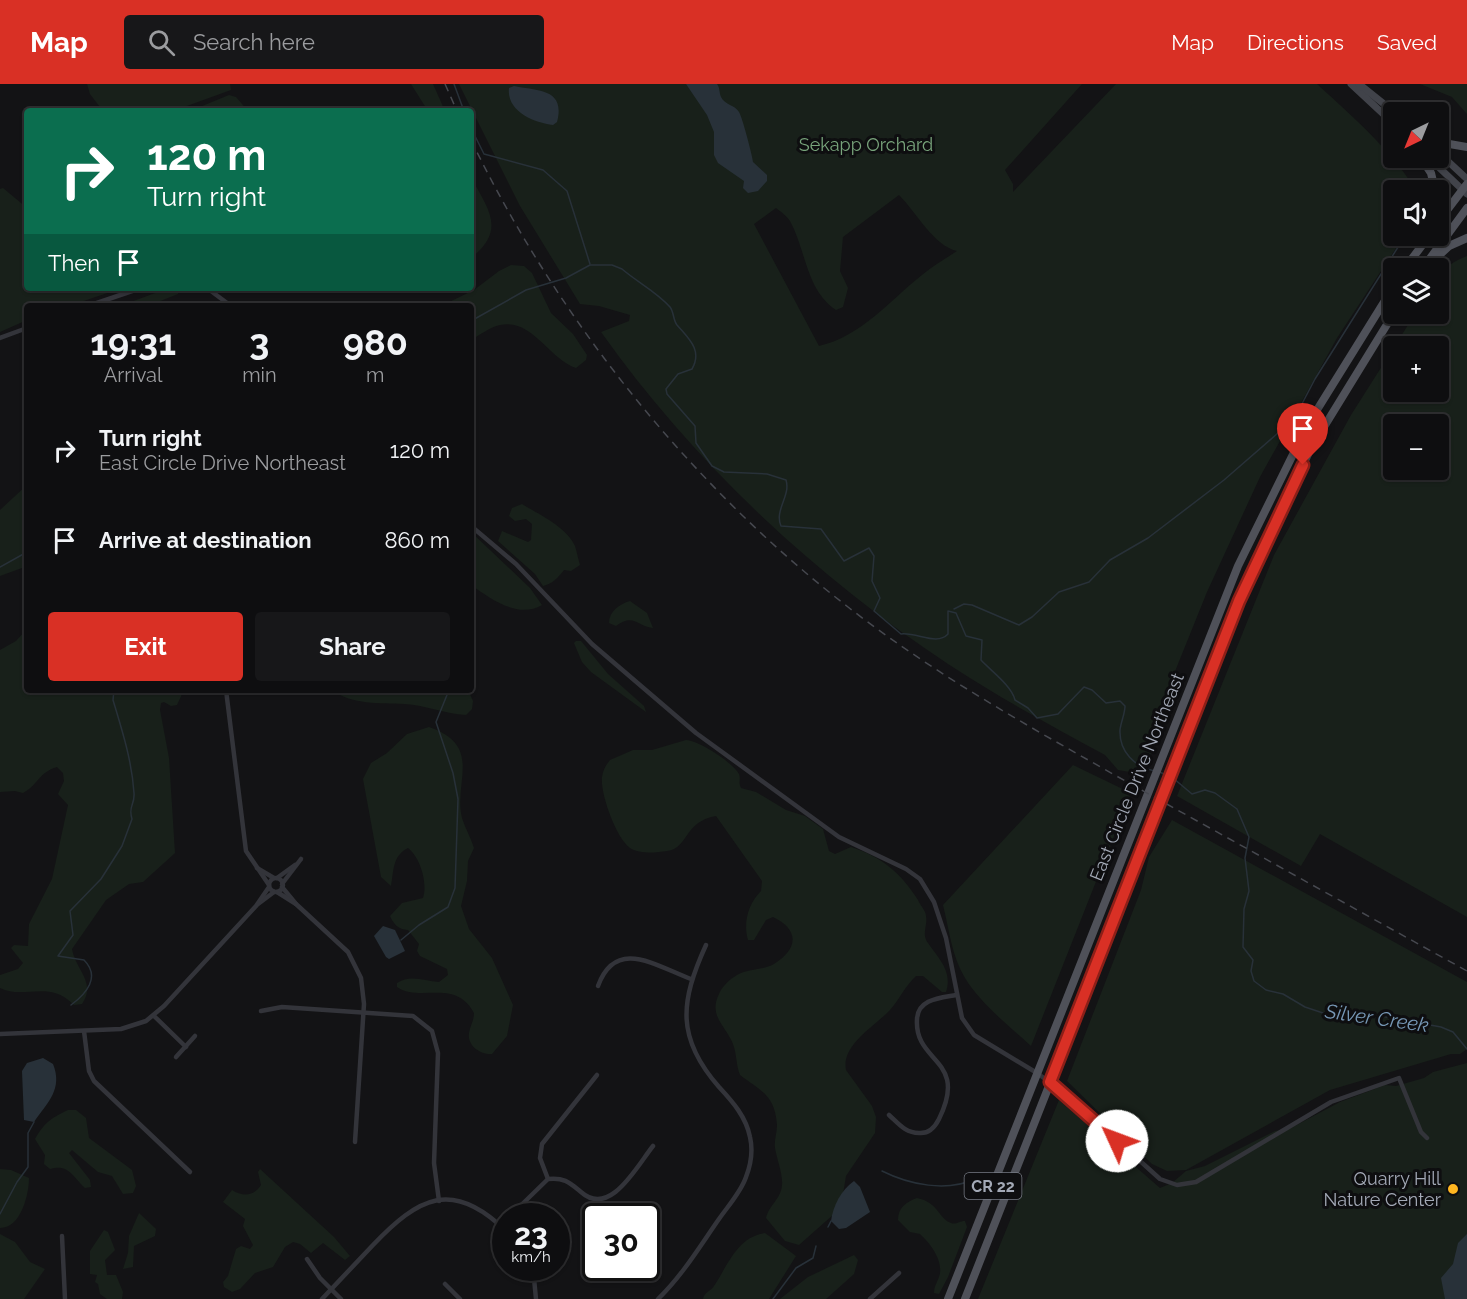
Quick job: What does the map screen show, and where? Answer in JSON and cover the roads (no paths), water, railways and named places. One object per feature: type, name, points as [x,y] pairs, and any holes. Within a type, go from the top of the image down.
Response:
[{"type":"main road","points":[[1351,84],[1383,114]]},
{"type":"main road","points":[[1359,84],[1383,103]]},
{"type":"main road","points":[[1449,144],[1467,147]]},
{"type":"main road","points":[[1449,166],[1466,187]]},
{"type":"main road","points":[[1442,168],[1466,187]]},
{"type":"main road","points":[[1449,208],[1466,187]]},
{"type":"main road","points":[[1432,258],[1467,208]]},
{"type":"main road","points":[[1436,258],[1449,246],[1467,238]]},
{"type":"main road","name":"East Circle Drive Northeast","points":[[948,1299],[1228,589],[1269,500],[1320,403],[1383,303]]},
{"type":"main road","name":"East Circle Drive Northeast","points":[[965,1299],[1239,601],[1279,512],[1331,413],[1387,324]]},
{"type":"street","points":[[97,303],[132,291]]},
{"type":"street","points":[[211,291],[227,303]]},
{"type":"street","points":[[0,339],[24,329]]},
{"type":"street","points":[[474,529],[516,564],[592,644],[696,733],[839,837],[906,869],[920,879],[934,902],[946,938],[962,1018],[974,1035],[1050,1082],[1155,1175],[1177,1185],[1202,1179],[1331,1102],[1399,1078],[1421,1132],[1427,1138]]},
{"type":"street","points":[[226,693],[246,851],[269,886],[296,904]]},
{"type":"street","points":[[0,1034],[121,1029],[154,1016],[256,906],[276,878],[299,861],[282,885],[256,906]]},
{"type":"street","points":[[257,868],[276,878],[296,904],[348,952],[361,978],[363,1012],[355,1142]]},
{"type":"street","points":[[658,1299],[675,1281],[742,1186],[751,1159],[751,1140],[745,1120],[702,1067],[693,1051],[686,1011],[691,979],[706,945]]},
{"type":"street","points":[[598,986],[607,967],[620,958],[635,958],[691,979]]},
{"type":"street","points":[[889,1115],[903,1128],[915,1133],[925,1133],[936,1126],[950,1093],[949,1082],[922,1042],[917,1019],[921,1008],[928,1000],[956,995]]},
{"type":"street","points":[[261,1011],[282,1007],[363,1012],[413,1016],[424,1023],[436,1040],[438,1053],[434,1163],[438,1201]]},
{"type":"street","points":[[154,1016],[186,1047]]},
{"type":"street","points":[[84,1031],[88,1071],[94,1081],[189,1172]]},
{"type":"street","points":[[176,1057],[195,1036]]},
{"type":"street","points":[[548,1179],[540,1158],[542,1144],[597,1074]]},
{"type":"street","points":[[523,1203],[548,1179],[562,1178],[591,1199],[605,1200],[617,1190],[652,1146]]},
{"type":"street","points":[[322,1299],[401,1216],[415,1207],[438,1201],[458,1201],[474,1207],[492,1220]]},
{"type":"street","points":[[62,1236],[65,1299]]},
{"type":"street","points":[[307,1259],[341,1299]]},
{"type":"street","points":[[870,1299],[899,1272]]},
{"type":"street","points":[[534,1281],[536,1299]]},
{"type":"street","points":[[445,1284],[460,1299]]},
{"type":"waterway","points":[[454,84],[463,108]]},
{"type":"waterway","points":[[474,134],[484,154],[543,170],[567,191],[590,264]]},
{"type":"waterway","points":[[954,609],[964,604],[972,605],[1019,625],[1032,617],[1059,592],[1089,582],[1110,560],[1148,538],[1224,480],[1294,419],[1315,379],[1399,246]]},
{"type":"waterway","name":"Silver Creek","points":[[474,319],[526,290],[566,278],[590,265],[612,265],[622,269],[670,307],[676,323],[693,345],[696,356],[692,369],[678,374],[666,389],[667,394],[695,426],[696,443],[712,466],[724,472],[767,474],[786,480],[786,492],[779,520],[781,526],[821,529],[844,561],[869,548],[874,556],[872,581],[880,598],[874,611],[901,634],[938,639],[948,634],[948,611],[956,613],[966,636],[982,640],[981,660],[1005,684],[1015,700],[1028,708],[1037,718],[1058,714],[1084,687],[1092,690],[1106,703],[1120,701],[1125,706],[1120,730],[1125,752],[1141,766],[1155,771]]},
{"type":"waterway","name":"Silver Creek","points":[[0,567],[24,554]]},
{"type":"waterway","points":[[71,1005],[90,985],[91,973],[84,960],[58,956],[73,935],[70,911],[101,879],[122,846],[132,819],[133,781],[113,700],[114,693]]},
{"type":"waterway","points":[[401,940],[419,925],[448,907],[455,888],[458,799],[453,773],[436,722],[448,693]]},
{"type":"waterway","name":"Silver Creek","points":[[1160,772],[1169,777]]},
{"type":"waterway","name":"Silver Creek","points":[[1173,778],[1192,794],[1205,790],[1215,793],[1237,809],[1249,837],[1245,858],[1249,891],[1244,909],[1243,947],[1253,960],[1251,971],[1254,981],[1266,990],[1283,994],[1305,1007],[1326,1014],[1365,1018],[1381,1016],[1441,1027],[1453,1032],[1467,1049]]},
{"type":"waterway","points":[[0,1214],[28,1167],[28,1133],[34,1122]]},
{"type":"waterway","points":[[882,1171],[904,1180],[928,1185],[953,1185],[976,1179]]},
{"type":"waterway","points":[[828,1227],[831,1221]]},
{"type":"waterway","points":[[773,1299],[796,1268],[813,1258],[816,1246]]},
{"type":"railway","points":[[445,84],[456,108]]},
{"type":"railway","points":[[474,146],[506,207],[545,272],[587,335],[682,453],[734,508],[790,559],[882,633],[989,702],[1136,787],[1467,971]]},
{"type":"place","name":"Quarry Hill Nature Center","points":[[1453,1189]]},
{"type":"park label","name":"Sekapp Orchard","points":[[866,145]]}]
